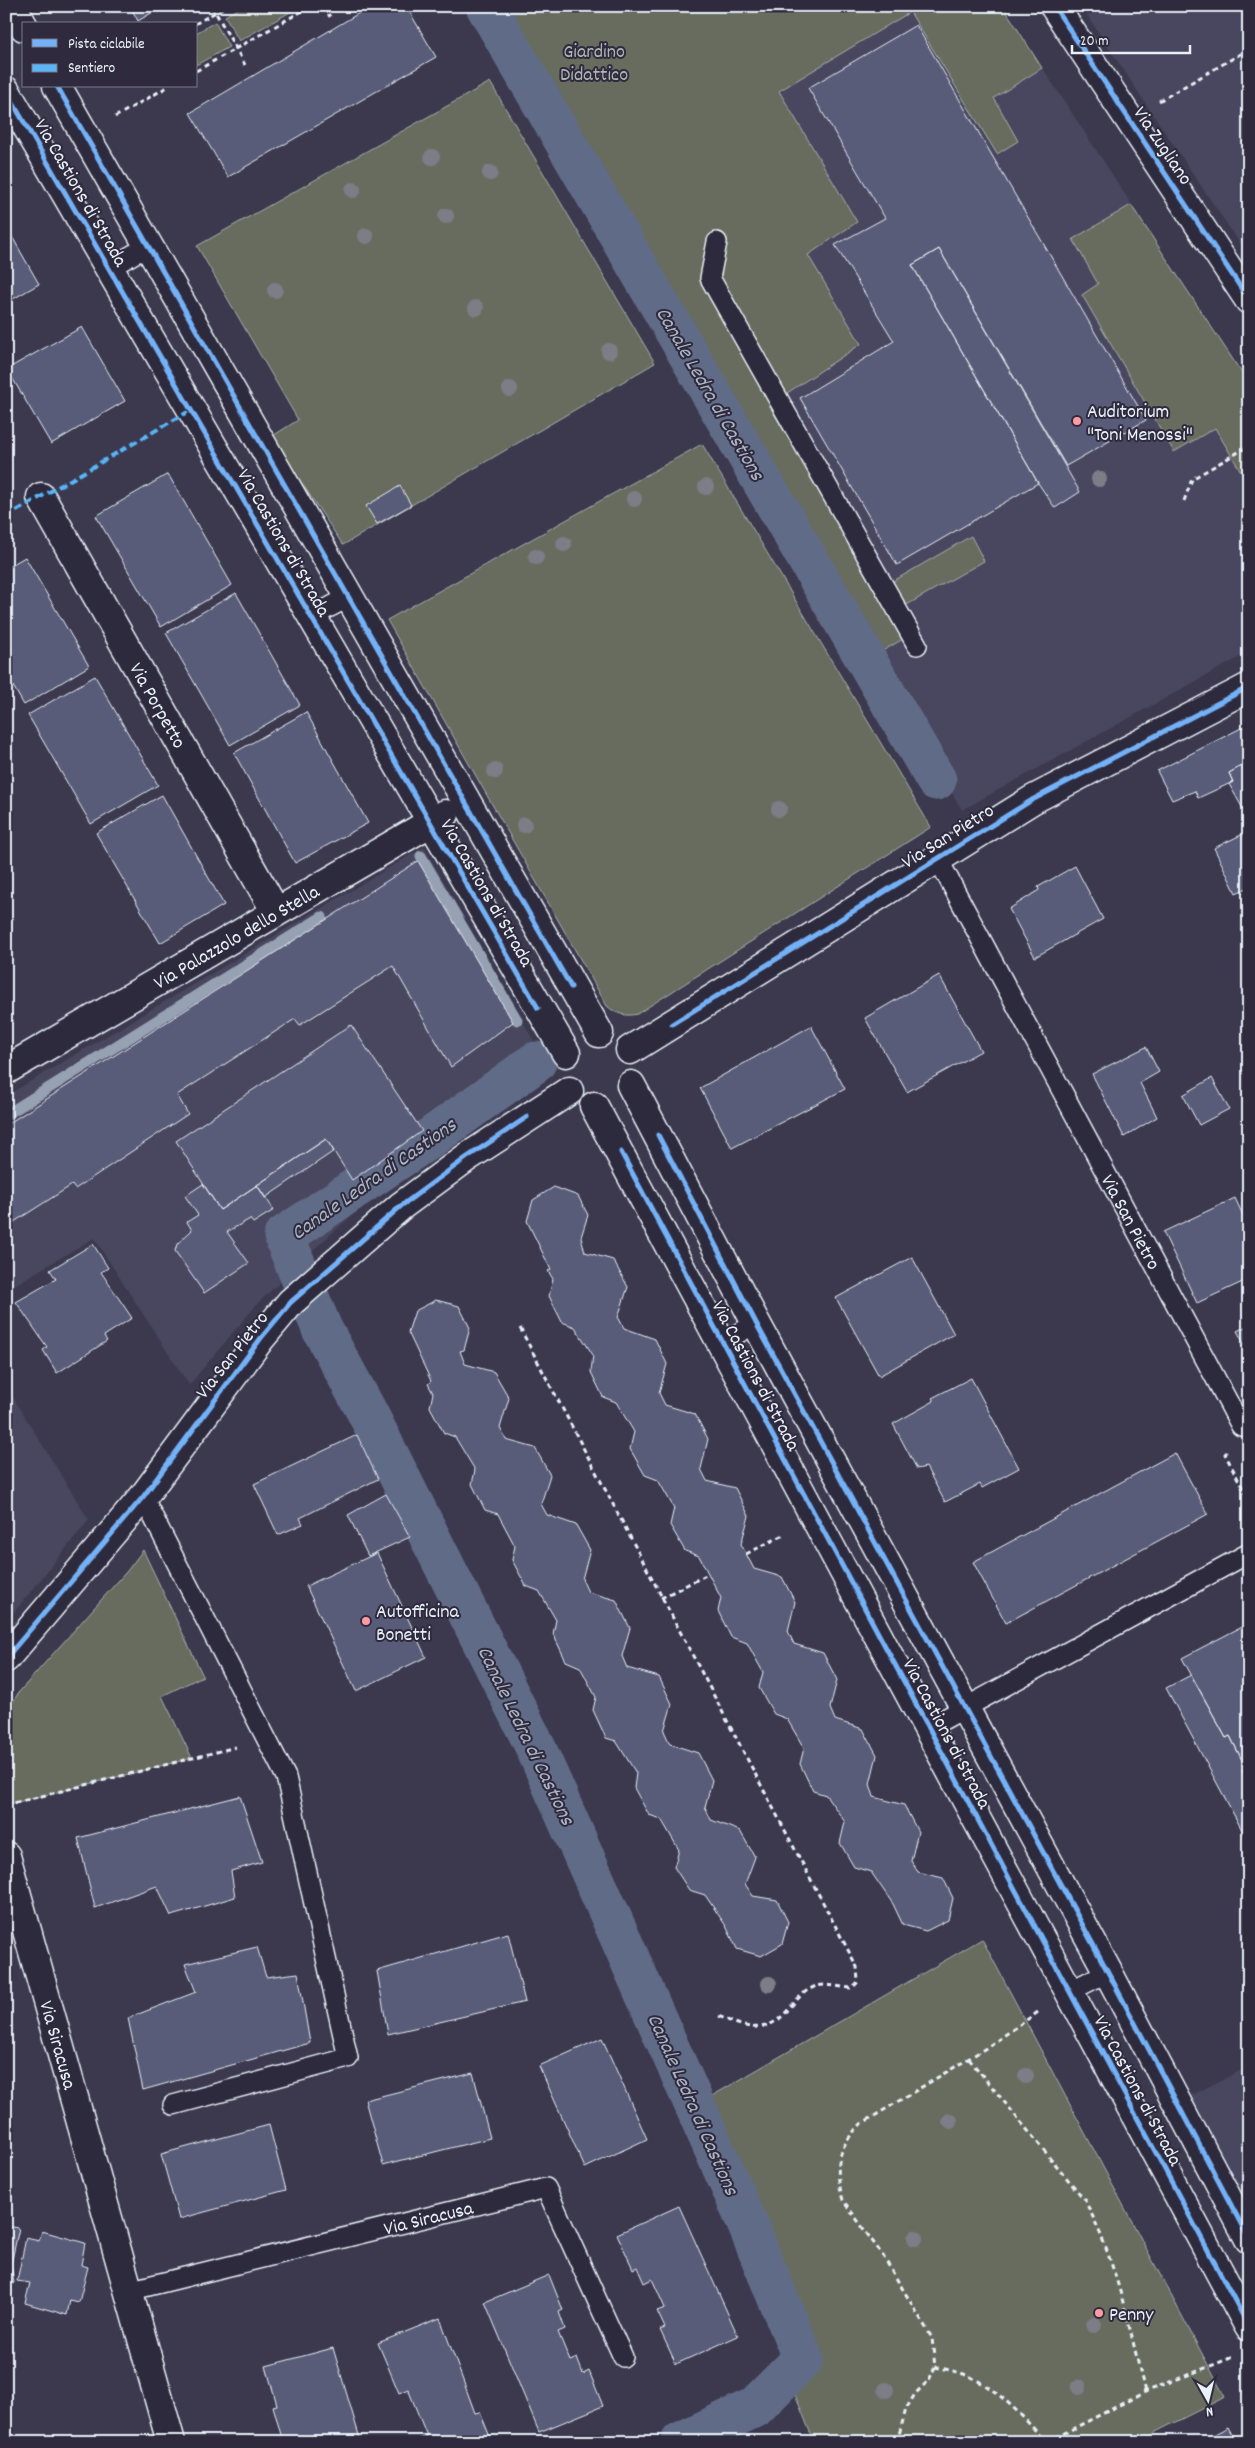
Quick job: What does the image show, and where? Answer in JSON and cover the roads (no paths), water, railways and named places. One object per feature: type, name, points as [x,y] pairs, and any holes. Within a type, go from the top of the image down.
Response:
[{"type":"street","points":[[12,6],[22,24]]},
{"type":"street","name":"Via Zugliano","points":[[1054,6],[1249,300]]},
{"type":"street","name":"Via Castions di Strada","points":[[58,88],[598,1033]]},
{"type":"street","name":"Via Castions di Strada","points":[[6,92],[566,1053]]},
{"type":"street","name":"Via Porpetto","points":[[41,497],[276,912]]},
{"type":"street","name":"Via San Pietro","points":[[630,1050],[1032,800],[1249,687]]},
{"type":"street","name":"Via Palazzolo dello Stella","points":[[10,1060],[276,912],[465,802]]},
{"type":"street","points":[[598,1033],[616,1038],[630,1050],[635,1068],[631,1085],[625,1095],[616,1101],[594,1106],[580,1101],[569,1091],[562,1073],[566,1053],[579,1039],[598,1033]]},
{"type":"street","name":"Via Castions di Strada","points":[[631,1085],[756,1323],[1108,1972],[1249,2239]]},
{"type":"street","name":"Via San Pietro","points":[[6,1658],[143,1497],[260,1338],[291,1302],[401,1206],[466,1158],[569,1091]]},
{"type":"street","name":"Via Castions di Strada","points":[[594,1106],[723,1342],[1249,2327]]},
{"type":"street","name":"Via Siracusa","points":[[6,1856],[171,2442]]},
{"type":"lane","points":[[717,242],[710,278],[918,645]]},
{"type":"lane","points":[[109,268],[148,246]]},
{"type":"lane","points":[[311,617],[349,597]]},
{"type":"lane","name":"Via San Pietro","points":[[938,859],[1241,1426]]},
{"type":"lane","points":[[723,1342],[756,1323]]},
{"type":"lane","points":[[143,1497],[286,1777],[348,2058],[173,2105]]},
{"type":"lane","name":"Via Castions di Strada","points":[[965,1708],[1249,1553]]},
{"type":"lane","points":[[928,1728],[965,1708]]},
{"type":"lane","points":[[1070,1991],[1108,1972]]},
{"type":"lane","name":"Via Siracusa","points":[[128,2291],[546,2188],[622,2356]]},
{"type":"waterway","name":"Canale Ledra di Castions","points":[[486,6],[936,780]]},
{"type":"waterway","points":[[421,856],[517,1020]]},
{"type":"waterway","points":[[6,1115],[322,917]]},
{"type":"waterway","name":"Canale Ledra di Castions","points":[[536,1062],[433,1136],[284,1236],[322,1329],[368,1414],[534,1744],[744,2216],[803,2359],[755,2407],[681,2442]]},
{"type":"place","name":"Auditorium \"Toni Menossi\"","points":[[1077,421]]},
{"type":"place","name":"Autofficina Bonetti","points":[[366,1621]]},
{"type":"place","name":"Penny","points":[[1099,2313]]},
{"type":"park label","name":"Giardino Didattico","points":[[594,62]]}]
